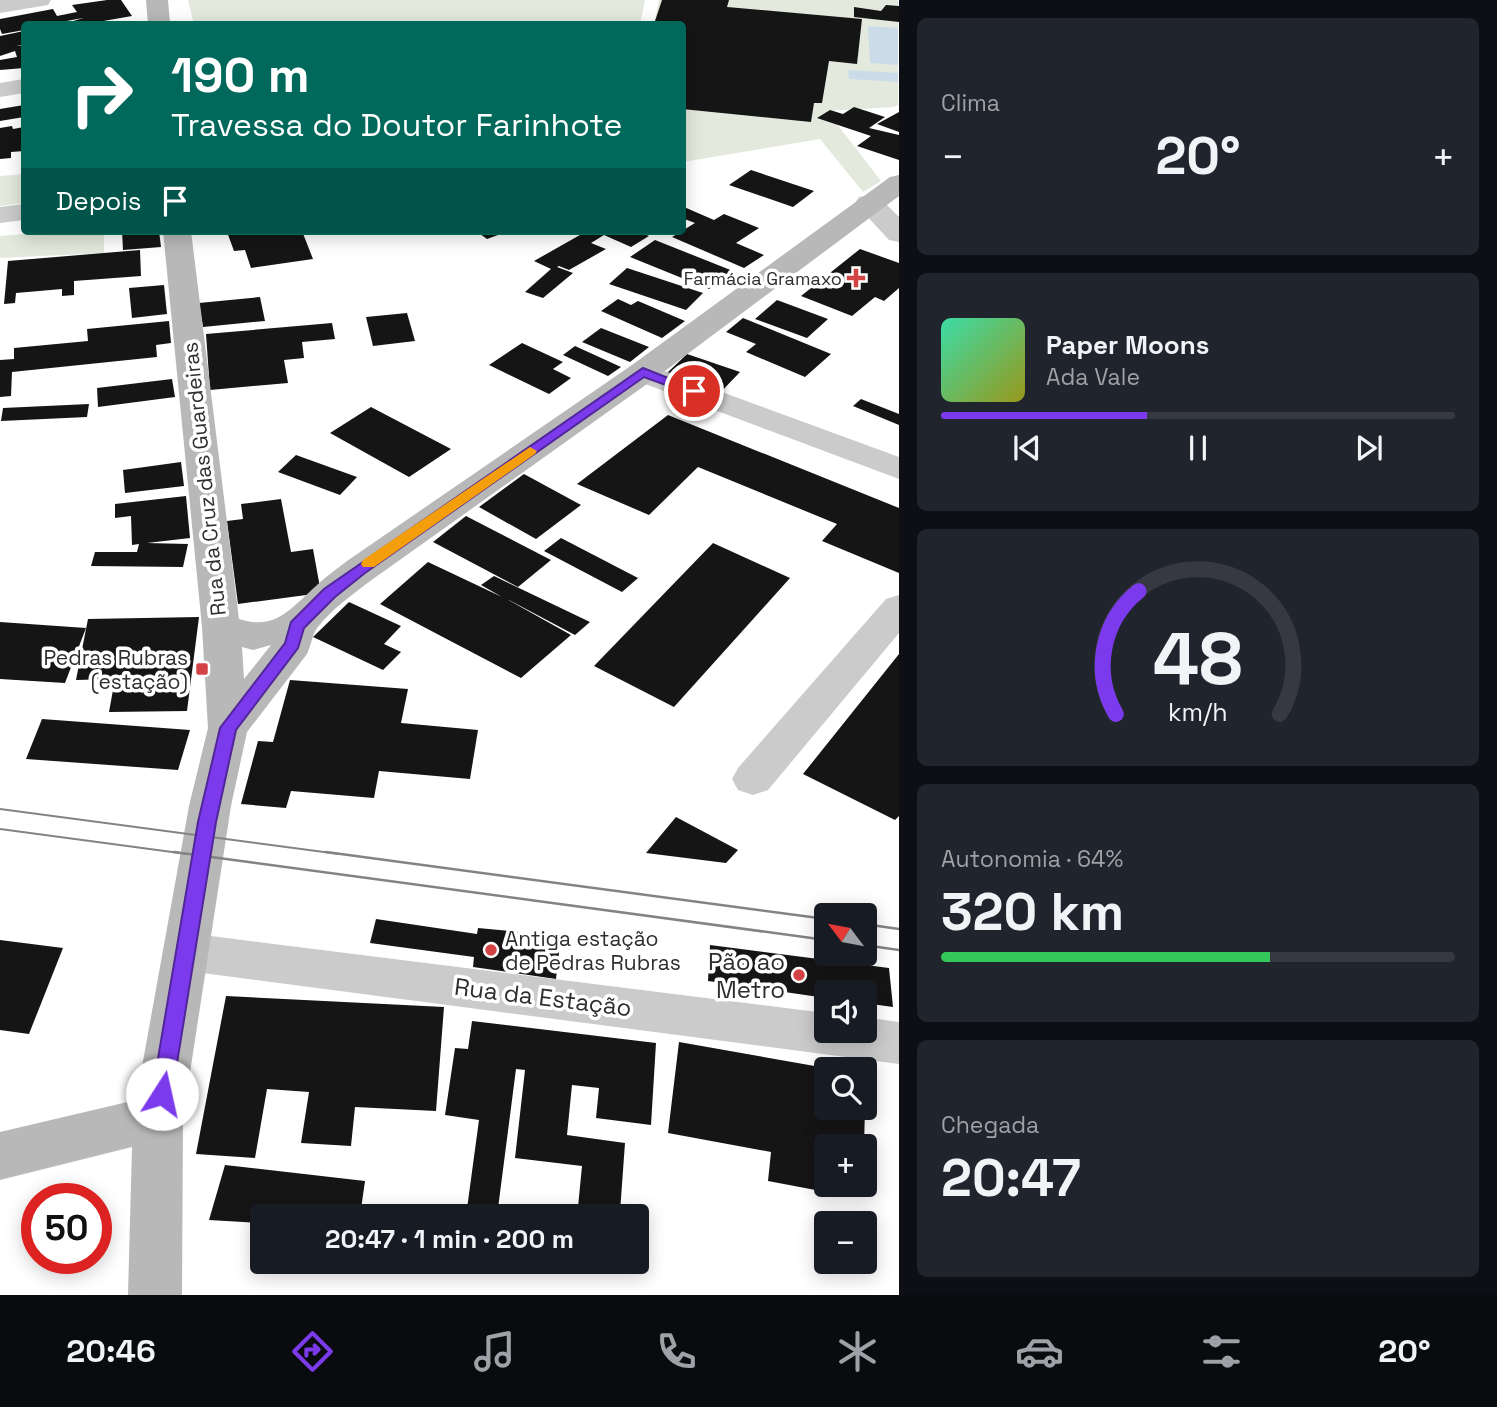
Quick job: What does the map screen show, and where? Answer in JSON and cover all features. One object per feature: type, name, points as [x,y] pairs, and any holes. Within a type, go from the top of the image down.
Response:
[{"type":"main road","points":[[157,0],[159,21]]},
{"type":"main road","points":[[221,627],[253,637],[296,626],[330,593],[360,570],[643,372],[898,183]]},
{"type":"main road","name":"Rua da Cruz das Guardeiras","points":[[177,235],[221,627],[228,728]]},
{"type":"main road","points":[[155,1295],[158,1118],[207,822],[228,728],[293,645],[296,626]]},
{"type":"main road","points":[[0,1156],[158,1118]]},
{"type":"street","points":[[0,6],[40,0]]},
{"type":"street","points":[[0,90],[21,86]]},
{"type":"street","points":[[869,203],[898,234]]},
{"type":"street","points":[[0,215],[21,212]]},
{"type":"street","points":[[643,372],[898,469]]},
{"type":"street","points":[[753,779],[898,608]]},
{"type":"street","name":"Rua da Estação","points":[[187,952],[898,1043]]},
{"type":"shaded area","points":[[188,0],[645,0],[641,21],[193,21]]},
{"type":"shaded area","points":[[659,0],[898,0],[898,105],[827,111],[881,181],[863,192],[820,139],[686,161],[686,21],[655,21]]},
{"type":"shaded area","points":[[21,174],[21,203],[0,206],[0,176]]},
{"type":"shaded area","points":[[104,235],[104,253],[0,258],[0,236]]},
{"type":"water","points":[[868,26],[898,28],[898,65],[870,63]]},
{"type":"water","points":[[848,70],[898,73],[898,82],[849,79]]},
{"type":"building","points":[[121,0],[132,16],[103,21],[74,21],[83,18],[66,21],[21,21],[21,31],[2,34],[0,29],[0,19],[53,9],[57,16],[77,12],[72,5]]},
{"type":"building","points":[[662,0],[729,0],[727,7],[862,19],[857,64],[829,61],[822,103],[814,103],[811,122],[686,109],[686,21],[655,21]]},
{"type":"building","points":[[886,5],[899,6],[899,22],[854,17],[854,7],[881,11]]},
{"type":"building","points":[[21,32],[21,45],[16,46],[21,46],[21,68],[0,70],[0,60],[17,57],[15,51],[0,56],[0,36]]},
{"type":"building","points":[[21,106],[21,118],[0,121],[0,109]]},
{"type":"building","points":[[854,107],[885,117],[869,128],[899,135],[899,160],[857,146],[871,136],[817,118],[830,110],[843,114]]},
{"type":"building","points":[[899,112],[899,132],[877,124]]},
{"type":"building","points":[[0,128],[21,128],[21,151],[11,152],[11,158],[0,159]]},
{"type":"building","points":[[751,170],[814,191],[793,207],[729,185]]},
{"type":"building","points":[[686,208],[714,220],[724,214],[759,228],[736,243],[764,255],[744,268],[672,237],[686,235],[686,228],[695,223],[686,220]]},
{"type":"building","points":[[122,235],[160,235],[161,247],[123,250]]},
{"type":"building","points":[[228,235],[304,235],[313,259],[251,268],[245,250],[234,251]]},
{"type":"building","points":[[482,235],[498,235],[487,239]]},
{"type":"building","points":[[580,235],[604,235],[591,243],[606,249],[569,270],[557,267],[573,273],[543,298],[525,292],[551,269],[534,261]]},
{"type":"building","points":[[604,235],[649,236],[631,247]]},
{"type":"building","points":[[655,240],[733,271],[709,289],[630,257]]},
{"type":"building","points":[[860,249],[899,263],[899,288],[884,301],[875,297],[852,316],[801,296]]},
{"type":"building","points":[[140,250],[141,276],[74,281],[74,295],[62,296],[62,289],[16,293],[15,303],[4,304],[8,261]]},
{"type":"building","points":[[627,268],[703,293],[686,310],[609,284]]},
{"type":"building","points":[[164,285],[167,314],[132,318],[129,288]]},
{"type":"building","points":[[260,297],[265,321],[203,327],[199,303]]},
{"type":"building","points":[[618,299],[631,305],[638,301],[685,321],[662,338],[601,311]]},
{"type":"building","points":[[777,300],[828,319],[807,338],[755,319]]},
{"type":"building","points":[[407,313],[415,341],[373,346],[366,317]]},
{"type":"building","points":[[743,318],[831,354],[805,377],[746,352],[756,344],[726,332]]},
{"type":"building","points":[[169,321],[171,343],[156,345],[157,357],[12,372],[11,396],[0,397],[0,360],[14,359],[14,348],[88,341],[87,329]]},
{"type":"building","points":[[332,323],[335,339],[302,342],[304,358],[284,360],[288,383],[210,390],[206,334]]},
{"type":"building","points":[[601,328],[649,347],[630,362],[582,342]]},
{"type":"building","points":[[522,343],[563,362],[553,369],[571,378],[549,394],[489,365]]},
{"type":"building","points":[[575,346],[621,367],[608,376],[563,355]]},
{"type":"building","points":[[687,354],[740,372],[717,396],[663,377]]},
{"type":"building","points":[[172,379],[175,397],[98,407],[97,388]]},
{"type":"building","points":[[861,399],[899,414],[899,425],[853,406]]},
{"type":"building","points":[[89,404],[87,417],[1,421],[3,408]]},
{"type":"building","points":[[371,407],[451,449],[409,477],[330,433]]},
{"type":"building","points":[[668,415],[899,508],[899,573],[822,541],[837,524],[698,467],[649,515],[577,484]]},
{"type":"building","points":[[296,455],[357,477],[340,495],[278,472]]},
{"type":"building","points":[[181,462],[184,486],[125,493],[123,470]]},
{"type":"building","points":[[524,474],[581,505],[536,539],[479,507]]},
{"type":"building","points":[[186,496],[190,538],[147,543],[188,544],[183,567],[91,566],[95,552],[137,552],[139,544],[132,545],[131,516],[115,518],[115,504]]},
{"type":"building","points":[[281,499],[291,552],[313,549],[321,593],[238,604],[227,521],[243,519],[241,504]]},
{"type":"building","points":[[466,516],[551,560],[518,587],[433,542]]},
{"type":"building","points":[[561,538],[638,578],[622,592],[544,551]]},
{"type":"building","points":[[713,543],[790,578],[674,707],[594,666]]},
{"type":"building","points":[[428,562],[502,597],[481,585],[494,576],[590,622],[575,635],[505,598],[571,635],[521,678],[380,604]]},
{"type":"building","points":[[349,602],[401,626],[384,644],[401,652],[383,670],[313,637]]},
{"type":"building","points":[[199,617],[187,711],[109,712],[115,679],[76,680],[88,619]]},
{"type":"building","points":[[0,622],[86,628],[65,683],[0,679]]},
{"type":"building","points":[[899,654],[899,816],[895,820],[803,774]]},
{"type":"building","points":[[290,680],[408,689],[401,723],[478,730],[470,779],[379,771],[374,798],[291,791],[286,808],[241,804],[258,741],[273,742]]},
{"type":"building","points":[[42,719],[190,730],[178,770],[26,759]]},
{"type":"building","points":[[676,817],[738,850],[726,863],[646,853]]},
{"type":"building","name":"Antiga estação de Pedras Rubras","points":[[376,919],[477,934],[478,928],[561,936],[556,979],[473,967],[474,957],[370,943]]},
{"type":"building","points":[[0,940],[63,948],[29,1034],[0,1030]]},
{"type":"building","name":"Pão ao Metro","points":[[710,945],[814,958],[814,966],[889,968],[893,1007],[877,1005],[877,980],[814,980],[814,996],[708,981]]},
{"type":"building","points":[[226,996],[444,1007],[436,1111],[355,1107],[351,1146],[301,1143],[309,1092],[267,1089],[255,1158],[196,1154]]},
{"type":"building","points":[[472,1021],[656,1043],[651,1125],[596,1118],[599,1088],[572,1085],[567,1135],[625,1143],[621,1204],[578,1204],[582,1166],[515,1158],[525,1070],[516,1069],[499,1204],[468,1204],[479,1120],[445,1115],[455,1048],[468,1049]]},
{"type":"building","points":[[679,1042],[814,1066],[814,1120],[865,1120],[864,1134],[814,1134],[814,1190],[768,1181],[771,1152],[668,1133]]},
{"type":"building","points":[[225,1165],[365,1181],[362,1204],[250,1204],[250,1222],[209,1220]]},
{"type":"tram line","points":[[0,809],[339,854]]},
{"type":"tram line","points":[[0,829],[187,854]]},
{"type":"tram line","points":[[174,852],[814,938]]},
{"type":"tram line","points":[[326,852],[814,917]]},
{"type":"tram line","points":[[877,926],[899,929]]},
{"type":"tram line","points":[[877,947],[899,950]]},
{"type":"slow traffic","points":[[369,564],[530,451]]},
{"type":"place","name":"Farmácia Gramaxo","points":[[856,278]]},
{"type":"place","name":"Pedras Rubras (estação)","points":[[202,669]]},
{"type":"place","name":"Antiga estação de Pedras Rubras","points":[[491,950]]},
{"type":"place","name":"Pão ao Metro","points":[[799,975]]},
{"type":"route","points":[[162,1094],[207,822],[228,728],[293,645],[296,626],[330,593],[360,570],[643,372],[694,391]]}]
